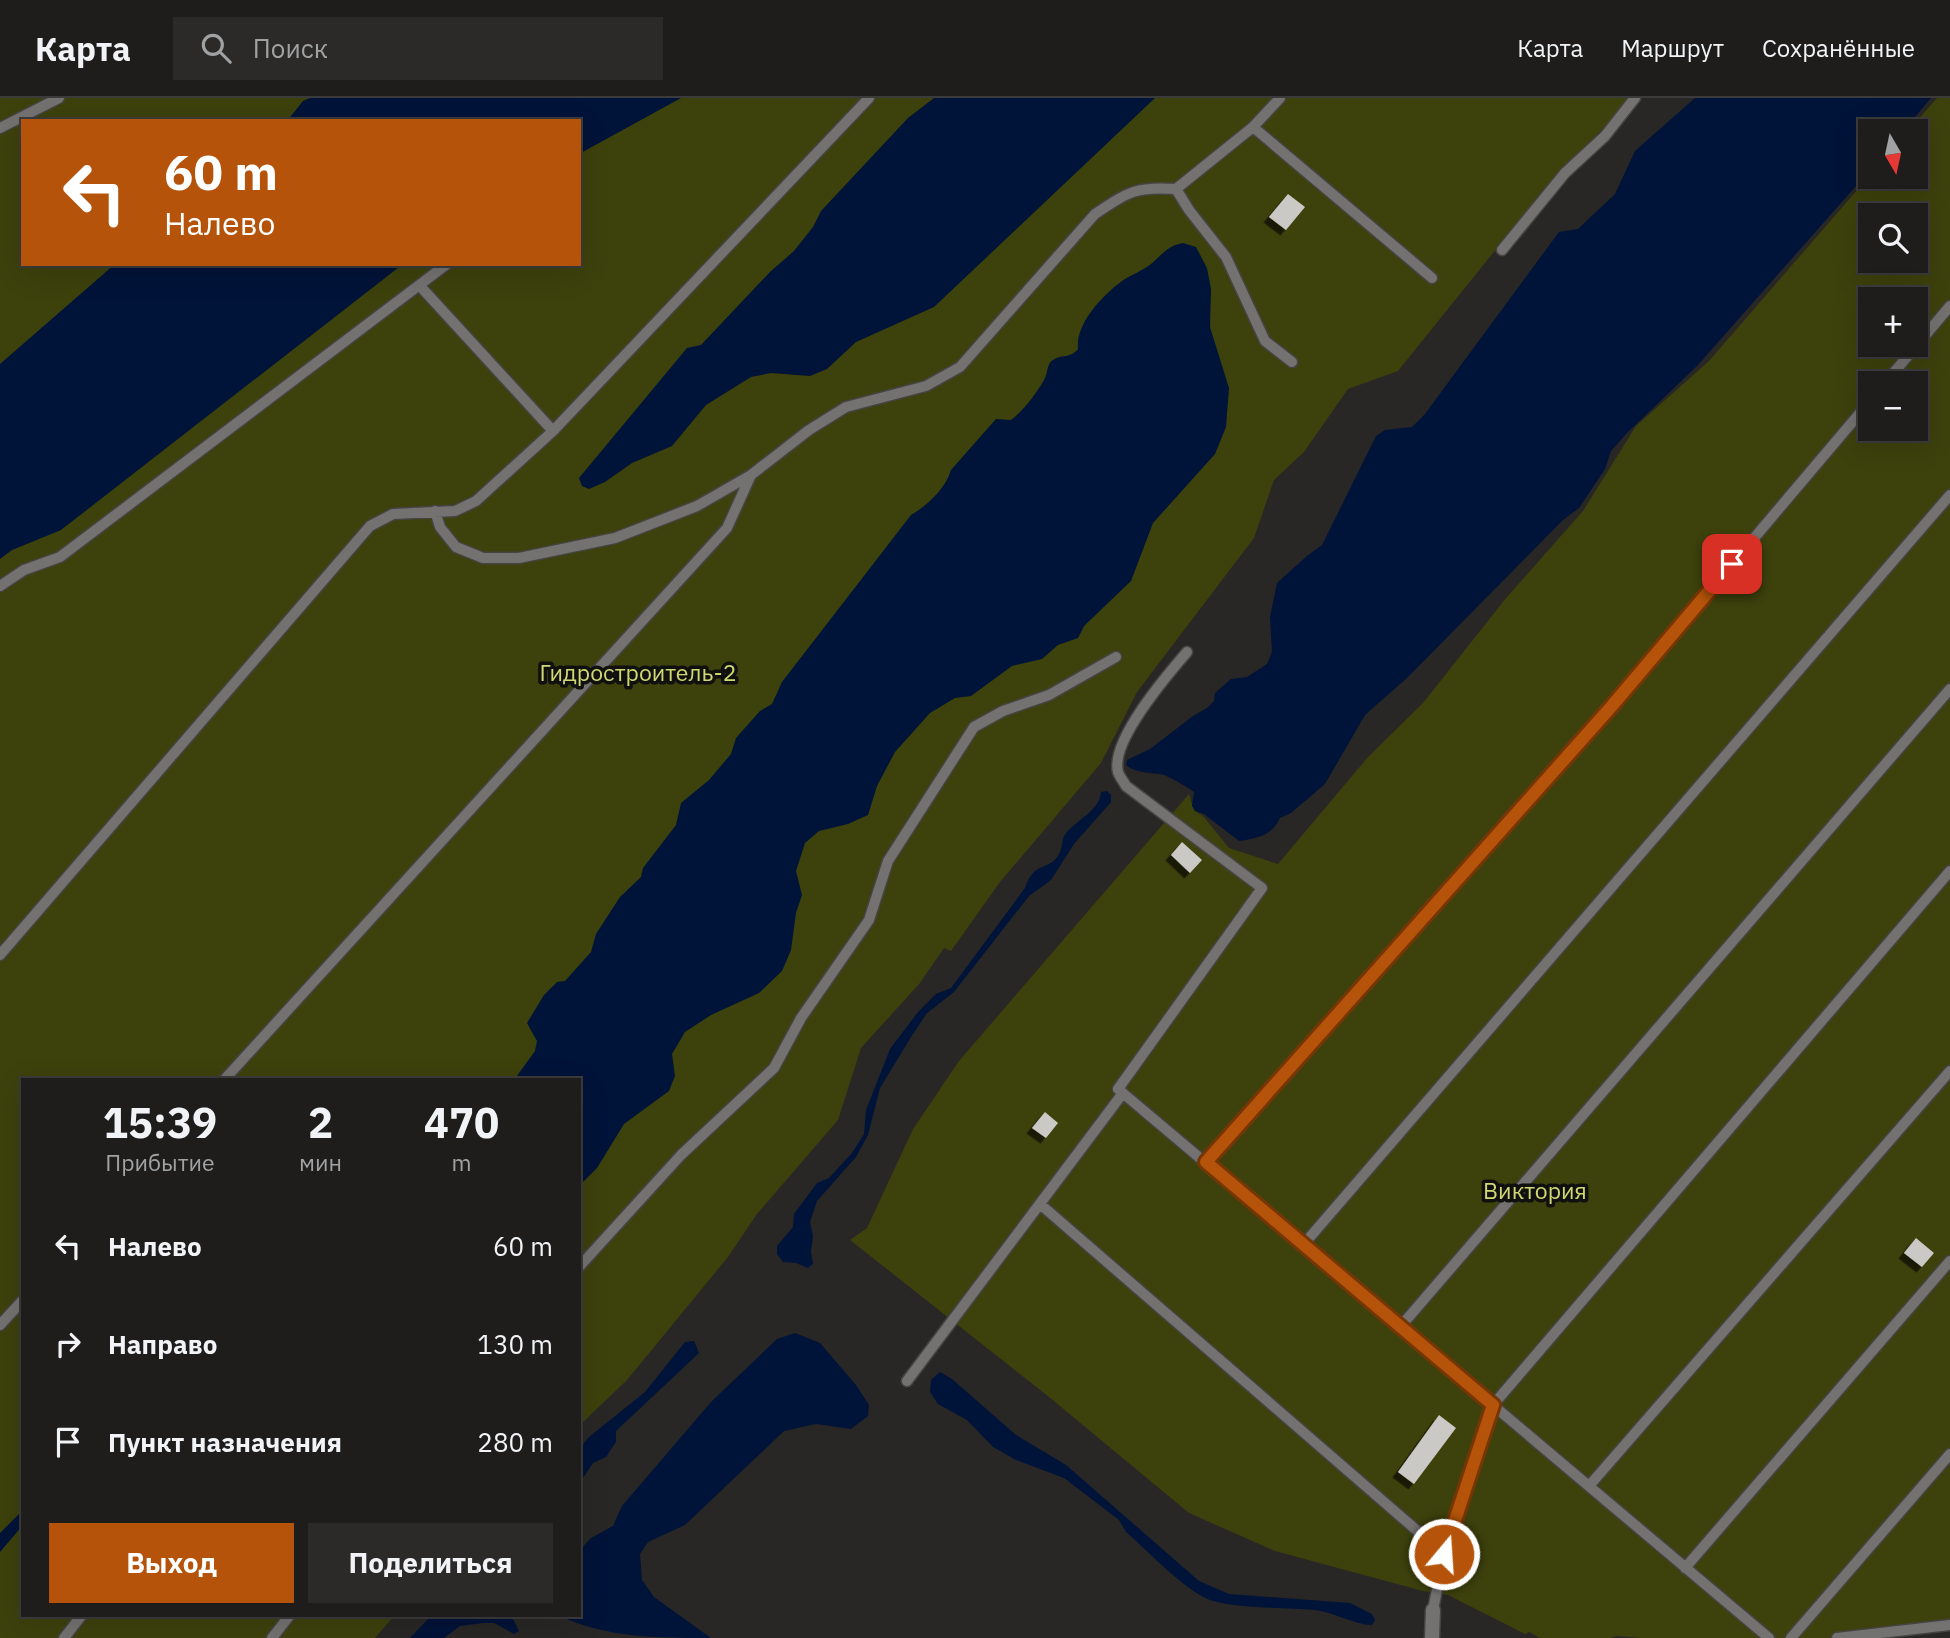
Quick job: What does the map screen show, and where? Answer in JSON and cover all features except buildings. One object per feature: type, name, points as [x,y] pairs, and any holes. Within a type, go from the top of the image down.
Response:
[{"type":"street","points":[[1432,1638],[1433,1610]]},
{"type":"lane","points":[[0,128],[59,98]]},
{"type":"lane","points":[[0,955],[370,526],[393,514],[455,511],[476,501],[553,431],[869,98]]},
{"type":"lane","points":[[435,511],[440,527],[456,547],[483,558],[519,558],[615,538],[696,506],[751,475],[809,430],[846,407],[926,386],[960,367],[1095,214],[1121,196],[1147,187],[1176,188],[1253,127],[1280,98]]},
{"type":"lane","points":[[1502,250],[1565,173],[1605,136],[1636,98]]},
{"type":"lane","points":[[1253,127],[1432,278]]},
{"type":"lane","points":[[1176,188],[1189,210],[1226,257],[1265,341],[1292,362]]},
{"type":"lane","points":[[0,586],[24,570],[60,557],[445,266]]},
{"type":"lane","points":[[420,286],[553,431]]},
{"type":"lane","points":[[1895,371],[1950,306]]},
{"type":"lane","points":[[1206,1162],[1611,707],[1858,415]]},
{"type":"lane","points":[[226,1078],[727,528],[751,475]]},
{"type":"lane","points":[[1304,1244],[1950,495]]},
{"type":"lane","points":[[1187,652],[1150,695],[1119,751],[1118,772],[1126,786],[1262,888],[1118,1089],[1769,1638]]},
{"type":"lane","points":[[581,1265],[681,1155],[774,1068],[801,1018],[869,920],[888,861],[974,727],[1003,710],[1049,695],[1116,657]]},
{"type":"lane","points":[[1401,1326],[1950,689]]},
{"type":"lane","points":[[1433,1610],[1444,1554],[1493,1405],[1950,872]]},
{"type":"lane","points":[[1589,1486],[1950,1071]]},
{"type":"lane","points":[[907,1381],[1123,1093]]},
{"type":"lane","points":[[1040,1204],[1444,1554]]},
{"type":"lane","points":[[1685,1568],[1950,1262]]},
{"type":"lane","points":[[0,1325],[21,1302]]},
{"type":"lane","points":[[1791,1638],[1950,1454]]},
{"type":"lane","points":[[64,1638],[80,1617]]},
{"type":"lane","points":[[272,1638],[288,1617]]},
{"type":"lane","points":[[1837,1638],[1950,1625]]},
{"type":"green space","name":"Гидростроитель-2","points":[[0,98],[1629,98],[1613,119],[1559,171],[1398,371],[1348,389],[1304,452],[1274,480],[1254,538],[1137,692],[1101,763],[1000,882],[951,951],[944,948],[920,983],[861,1048],[838,1120],[757,1214],[728,1257],[627,1380],[581,1424],[581,1078],[21,1078],[21,1617],[393,1617],[375,1638],[0,1638]]},
{"type":"green space","name":"Виктория","points":[[1937,98],[1950,98],[1950,1629],[1883,1638],[1540,1638],[1529,1632],[1525,1634],[1448,1595],[1423,1591],[1275,1551],[1189,1513],[1049,1397],[850,1240],[867,1228],[913,1129],[959,1061],[1189,794],[1194,810],[1204,817],[1229,848],[1278,864],[1368,757],[1423,703],[1506,598],[1583,511],[1636,426],[1709,361],[1858,189],[1928,189],[1928,119],[1919,119]]},
{"type":"water","points":[[310,98],[681,98],[581,153],[581,119],[289,119],[303,101]]},
{"type":"water","points":[[934,98],[1155,98],[934,307],[856,342],[827,369],[810,376],[771,373],[751,377],[706,405],[672,446],[632,463],[605,482],[589,489],[582,486],[579,478],[687,348],[701,345],[770,272],[794,251],[813,227],[821,211],[908,118]]},
{"type":"water","points":[[1695,98],[1931,98],[1913,119],[1858,119],[1858,184],[1697,366],[1611,451],[1605,469],[1579,508],[1563,520],[1407,678],[1365,715],[1325,784],[1291,813],[1280,818],[1273,829],[1258,837],[1239,841],[1204,814],[1195,811],[1192,806],[1192,790],[1164,775],[1139,771],[1126,765],[1127,760],[1150,749],[1207,708],[1214,701],[1215,693],[1231,679],[1247,677],[1267,664],[1272,652],[1270,617],[1277,583],[1322,545],[1376,436],[1385,430],[1412,427],[1425,414],[1559,232],[1578,229],[1615,194],[1635,151]]},
{"type":"water","points":[[1178,244],[1196,247],[1207,268],[1211,289],[1210,327],[1229,388],[1226,427],[1215,454],[1153,523],[1131,581],[1084,626],[1078,638],[1058,645],[1042,659],[1012,666],[971,696],[955,698],[930,713],[895,752],[877,786],[868,815],[848,824],[819,831],[805,843],[796,871],[802,895],[796,913],[791,950],[782,971],[759,993],[711,1015],[685,1032],[672,1054],[675,1076],[669,1091],[624,1124],[597,1168],[581,1184],[581,1078],[515,1078],[535,1051],[537,1041],[527,1023],[544,995],[557,982],[565,981],[591,952],[596,934],[620,897],[641,877],[643,868],[676,825],[681,803],[709,780],[731,754],[736,738],[760,711],[772,704],[782,682],[911,515],[935,496],[951,470],[996,419],[1011,420],[1025,407],[1045,378],[1051,362],[1078,349],[1078,339],[1086,320],[1107,294]]},
{"type":"water","points":[[113,266],[400,266],[61,530],[12,550],[0,559],[0,364]]},
{"type":"water","points":[[1107,791],[1111,795],[1111,802],[1074,844],[1051,880],[1029,896],[954,992],[927,1013],[911,1037],[880,1088],[868,1135],[856,1157],[817,1201],[810,1222],[813,1264],[808,1268],[783,1262],[777,1254],[777,1246],[793,1227],[794,1214],[817,1183],[829,1178],[852,1153],[864,1134],[866,1110],[890,1049],[918,1012],[936,994],[951,988],[1025,888],[1033,873],[1055,859],[1066,833],[1097,804],[1101,792]]},
{"type":"water","points":[[795,1333],[820,1343],[856,1385],[869,1405],[868,1416],[851,1429],[816,1424],[784,1431],[685,1525],[648,1542],[640,1554],[642,1580],[654,1597],[711,1638],[615,1633],[562,1617],[581,1617],[581,1549],[591,1538],[613,1526],[622,1506],[711,1402],[777,1339]]},
{"type":"water","points":[[694,1341],[699,1353],[616,1431],[616,1442],[606,1457],[593,1463],[581,1481],[581,1447],[589,1437],[645,1392],[685,1342]]},
{"type":"water","points":[[940,1372],[952,1379],[1016,1435],[1066,1465],[1199,1581],[1229,1594],[1350,1603],[1372,1614],[1375,1620],[1372,1625],[1315,1610],[1237,1605],[1203,1597],[1156,1560],[1126,1532],[1119,1520],[1064,1478],[1016,1460],[993,1447],[967,1420],[938,1404],[930,1392],[931,1380]]},
{"type":"water","points":[[21,1512],[21,1527],[0,1552],[0,1533]]},
{"type":"water","points":[[512,1617],[519,1631],[514,1634],[494,1623],[483,1623],[460,1626],[444,1638],[410,1638],[429,1618]]},
{"type":"route","points":[[1444,1554],[1493,1405],[1206,1162],[1611,707],[1732,564]]}]
